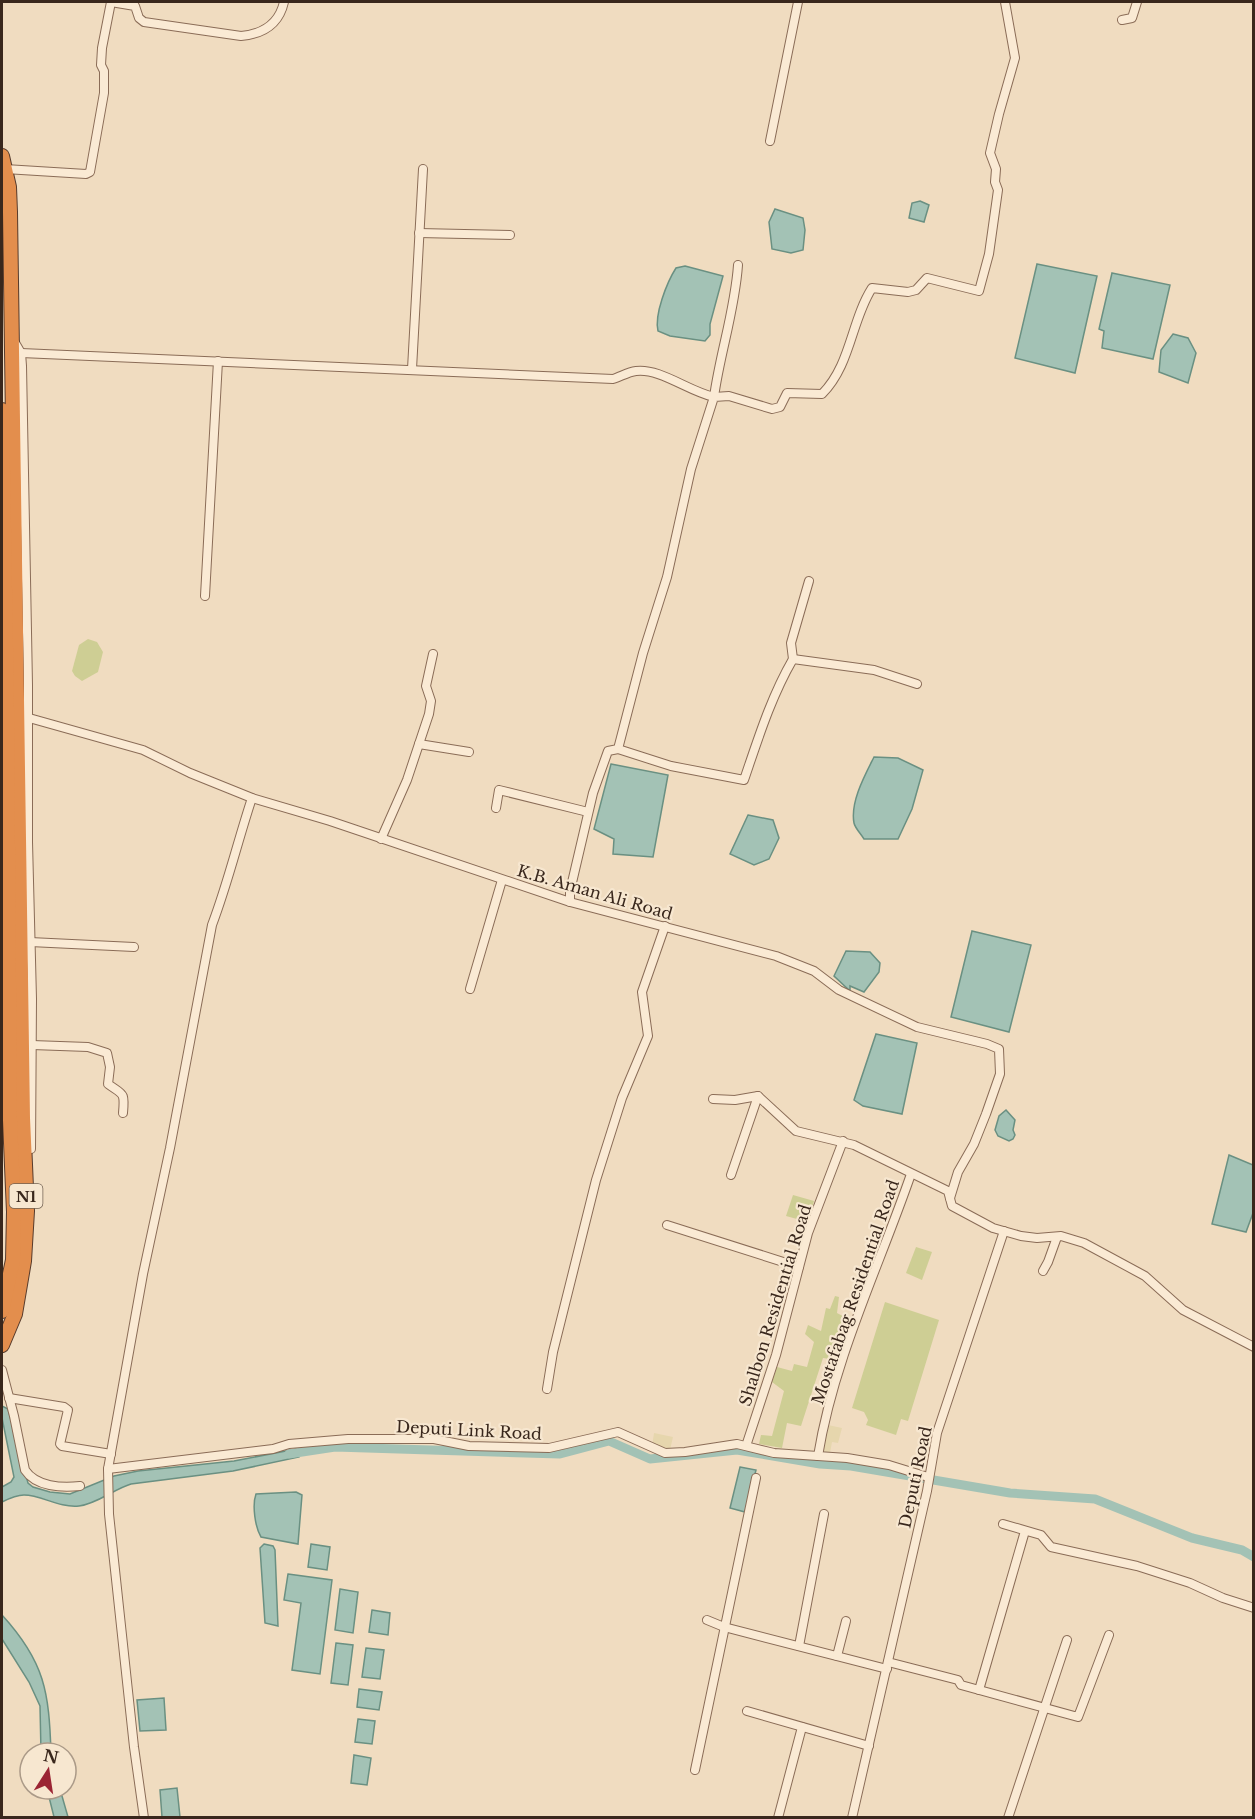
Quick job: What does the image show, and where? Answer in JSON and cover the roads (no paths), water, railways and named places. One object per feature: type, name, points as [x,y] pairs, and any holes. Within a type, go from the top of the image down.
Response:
[{"type":"highway","name":"N1","points":[[2,1311],[7,1260],[21,1183],[12,337],[7,294],[10,213],[3,163]]},
{"type":"highway","name":"N1","points":[[2,410],[11,1099],[21,1183],[27,1211],[24,1261],[15,1314],[2,1345]]},
{"type":"street","points":[[3,163],[86,174],[90,172],[104,93],[104,71],[101,65],[111,2],[135,6],[139,18],[144,22],[241,36],[265,30],[278,17],[284,2]]},
{"type":"street","points":[[770,141],[798,2]]},
{"type":"street","points":[[21,353],[412,369],[613,380],[635,371],[651,372],[714,397],[729,396],[772,409],[780,407],[787,393],[822,394],[833,383],[845,358],[862,302],[872,288],[908,292],[916,290],[927,278],[980,291],[989,254],[998,190],[995,182],[996,169],[990,153],[1015,58],[1005,2]]},
{"type":"street","points":[[1122,20],[1132,18],[1137,2]]},
{"type":"street","points":[[412,369],[423,169]]},
{"type":"street","points":[[419,233],[510,235]]},
{"type":"street","points":[[618,749],[643,653],[667,577],[691,470],[714,397],[717,370],[736,296],[738,266]]},
{"type":"street","points":[[12,337],[21,353],[23,406],[25,717],[32,1045],[31,1170],[29,1176],[21,1183]]},
{"type":"street","points":[[205,596],[218,361]]},
{"type":"street","points":[[570,902],[570,891],[588,812],[608,751],[618,749],[671,766],[744,780],[767,712],[793,659],[791,643],[809,581]]},
{"type":"street","points":[[381,839],[407,780],[419,744],[431,701],[426,686],[433,654]]},
{"type":"street","points":[[793,659],[874,670],[917,684]]},
{"type":"street","name":"K.B. Aman Ali Road","points":[[25,717],[143,750],[190,773],[252,798],[330,821],[570,902],[776,956],[813,971],[839,990],[917,1027],[999,1049],[1000,1074],[974,1144],[958,1172],[950,1198]]},
{"type":"street","points":[[419,744],[469,752]]},
{"type":"street","points":[[496,808],[500,790],[588,812]]},
{"type":"street","points":[[144,1818],[134,1747],[109,1514],[108,1473],[143,1274],[170,1148],[212,925],[225,890],[252,798]]},
{"type":"street","points":[[470,988],[502,880]]},
{"type":"street","points":[[547,1389],[553,1352],[596,1180],[622,1098],[648,1036],[642,992],[665,926]]},
{"type":"street","points":[[30,942],[134,947]]},
{"type":"street","points":[[2,1021],[4,1087],[11,1099]]},
{"type":"street","points":[[32,1045],[88,1047],[104,1051],[109,1058],[108,1084],[121,1091],[123,1113]]},
{"type":"street","points":[[713,1099],[735,1100],[758,1096]]},
{"type":"street","points":[[758,1096],[796,1131],[843,1141],[948,1191],[952,1206],[963,1214],[1004,1231],[1037,1238],[1057,1237],[1084,1243],[1156,1284],[1184,1310],[1254,1347]]},
{"type":"street","points":[[731,1175],[758,1096]]},
{"type":"street","name":"Shalbon Residential Road","points":[[747,1443],[776,1355],[808,1233],[843,1141]]},
{"type":"street","name":"Mostafabag Residential Road","points":[[818,1456],[828,1409],[852,1331],[911,1174]]},
{"type":"street","points":[[667,1225],[799,1267]]},
{"type":"street","name":"Deputi Road","points":[[852,1818],[937,1433],[1004,1231]]},
{"type":"street","points":[[1043,1271],[1057,1237]]},
{"type":"street","points":[[2,1370],[28,1475],[59,1488],[80,1486]]},
{"type":"street","points":[[9,1398],[64,1407],[68,1410],[60,1444],[62,1446],[111,1454]]},
{"type":"street","name":"Deputi Link Road","points":[[108,1473],[327,1440],[434,1439],[469,1446],[549,1448],[618,1432],[665,1453],[737,1444],[774,1453],[889,1465],[928,1478]]},
{"type":"street","points":[[695,1770],[756,1478]]},
{"type":"street","points":[[799,1646],[824,1514]]},
{"type":"street","points":[[1003,1524],[1041,1534],[1051,1547],[1137,1566],[1190,1583],[1222,1598],[1254,1608]]},
{"type":"street","points":[[979,1690],[1025,1531]]},
{"type":"street","points":[[707,1620],[724,1627],[837,1656],[958,1680],[962,1685],[1078,1717],[1109,1635]]},
{"type":"street","points":[[837,1656],[846,1621]]},
{"type":"street","points":[[1008,1818],[1067,1640]]},
{"type":"street","points":[[747,1711],[869,1746]]},
{"type":"street","points":[[778,1818],[802,1727]]},
{"type":"waterway","points":[[289,1454],[335,1447],[560,1454],[609,1441],[650,1459],[737,1450],[820,1464],[851,1466],[1010,1493],[1095,1499],[1192,1538],[1242,1550],[1254,1557]]}]
